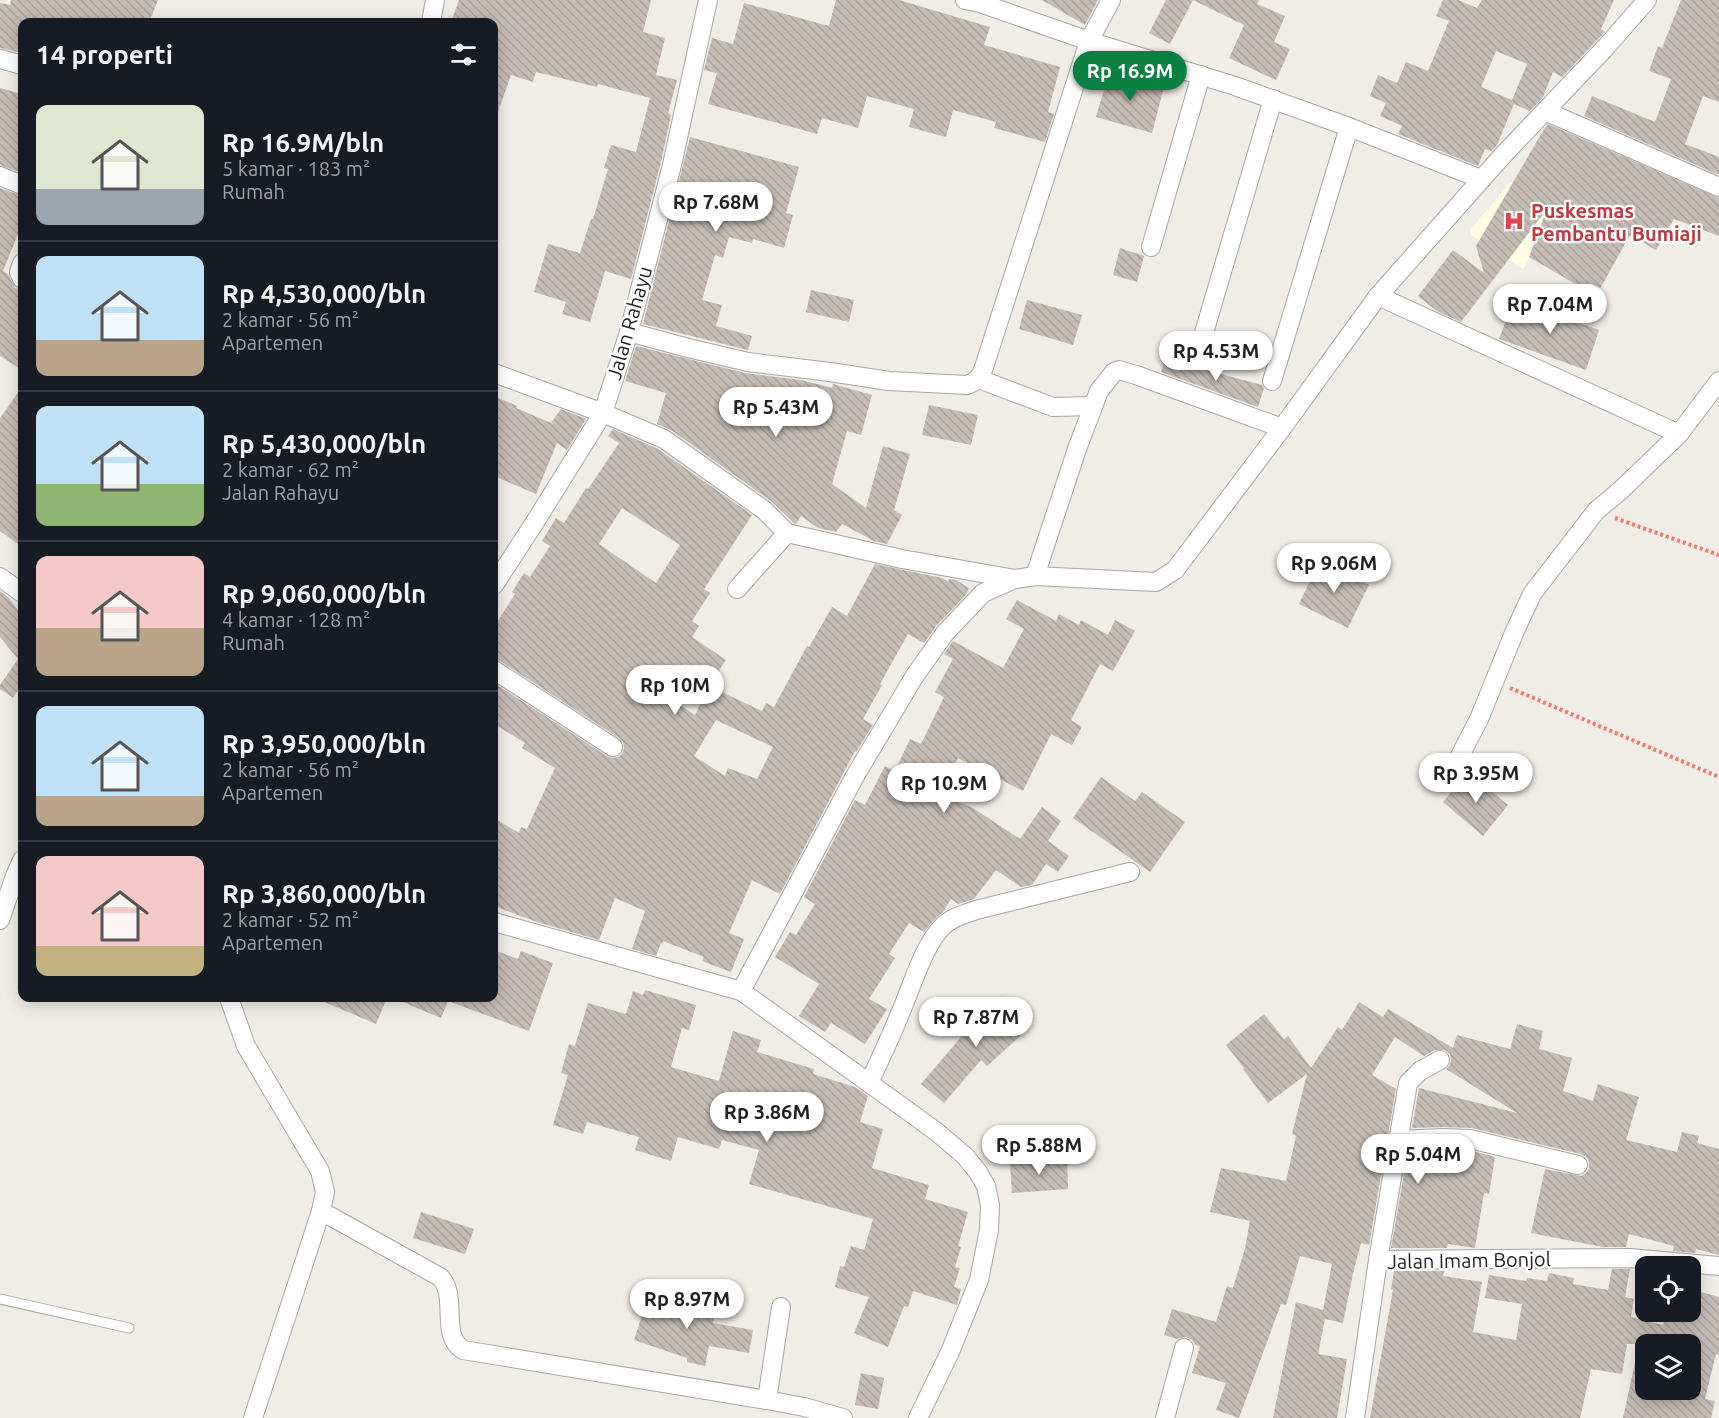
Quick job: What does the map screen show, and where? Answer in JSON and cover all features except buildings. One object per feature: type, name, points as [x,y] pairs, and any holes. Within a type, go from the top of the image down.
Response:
[{"type":"street","points":[[432,18],[435,0]]},
{"type":"street","name":"Jalan Rahayu","points":[[498,579],[603,413],[629,332],[672,165],[708,0]]},
{"type":"street","points":[[965,0],[1273,99],[1481,179]]},
{"type":"street","points":[[629,332],[748,362],[889,381],[967,385],[979,379],[1089,41],[1111,0]]},
{"type":"street","points":[[741,992],[855,776],[914,677],[945,633],[983,593],[1015,579],[1035,576],[1156,582],[1175,570],[1378,296],[1481,179],[1606,47],[1647,0]]},
{"type":"street","points":[[0,59],[18,64]]},
{"type":"street","points":[[1151,247],[1201,75]]},
{"type":"street","points":[[1198,353],[1273,99]]},
{"type":"street","points":[[1545,111],[1719,187]]},
{"type":"street","points":[[1272,381],[1349,127]]},
{"type":"street","points":[[0,176],[18,183]]},
{"type":"street","points":[[1378,296],[1679,434]]},
{"type":"street","points":[[1035,576],[1092,406],[1104,382],[1114,372],[1119,370],[1282,428]]},
{"type":"street","points":[[498,374],[603,413],[664,439],[764,510],[787,533],[902,559],[1015,579]]},
{"type":"street","points":[[979,379],[1053,407],[1092,406]]},
{"type":"street","points":[[1452,771],[1479,719],[1532,594],[1596,511],[1679,434],[1719,381]]},
{"type":"street","points":[[737,589],[787,533]]},
{"type":"street","points":[[0,577],[18,590]]},
{"type":"street","points":[[498,673],[613,747]]},
{"type":"street","points":[[0,920],[13,869]]},
{"type":"street","points":[[869,1083],[900,1016],[921,961],[943,926],[976,910],[1131,872]]},
{"type":"street","points":[[498,923],[741,992],[938,1133],[965,1156],[986,1186],[990,1205],[990,1230],[979,1280],[950,1352],[918,1418]]},
{"type":"street","points":[[230,1002],[246,1046],[320,1171],[325,1192],[321,1211],[253,1418]]},
{"type":"street","points":[[1377,1260],[1408,1083],[1420,1071],[1440,1060]]},
{"type":"street","points":[[1398,1140],[1470,1139],[1578,1165]]},
{"type":"street","points":[[321,1211],[440,1277],[447,1289],[454,1342],[464,1350],[766,1400],[804,1407],[843,1418]]},
{"type":"street","name":"Jalan Imam Bonjol","points":[[1355,1418],[1377,1260],[1630,1257],[1719,1266]]},
{"type":"street","points":[[766,1400],[781,1307]]},
{"type":"street","points":[[1165,1418],[1184,1348]]},
{"type":"lane","points":[[0,1299],[129,1328]]},
{"type":"path","points":[[1596,511],[1719,555]]},
{"type":"path","points":[[1495,681],[1719,777]]},
{"type":"shaded area","name":"Puskesmas Pembantu Bumiaji","points":[[1511,182],[1555,212],[1523,269],[1472,236],[1470,230]]},
{"type":"place","name":"Puskesmas Pembantu Bumiaji","points":[[1514,221]]}]
